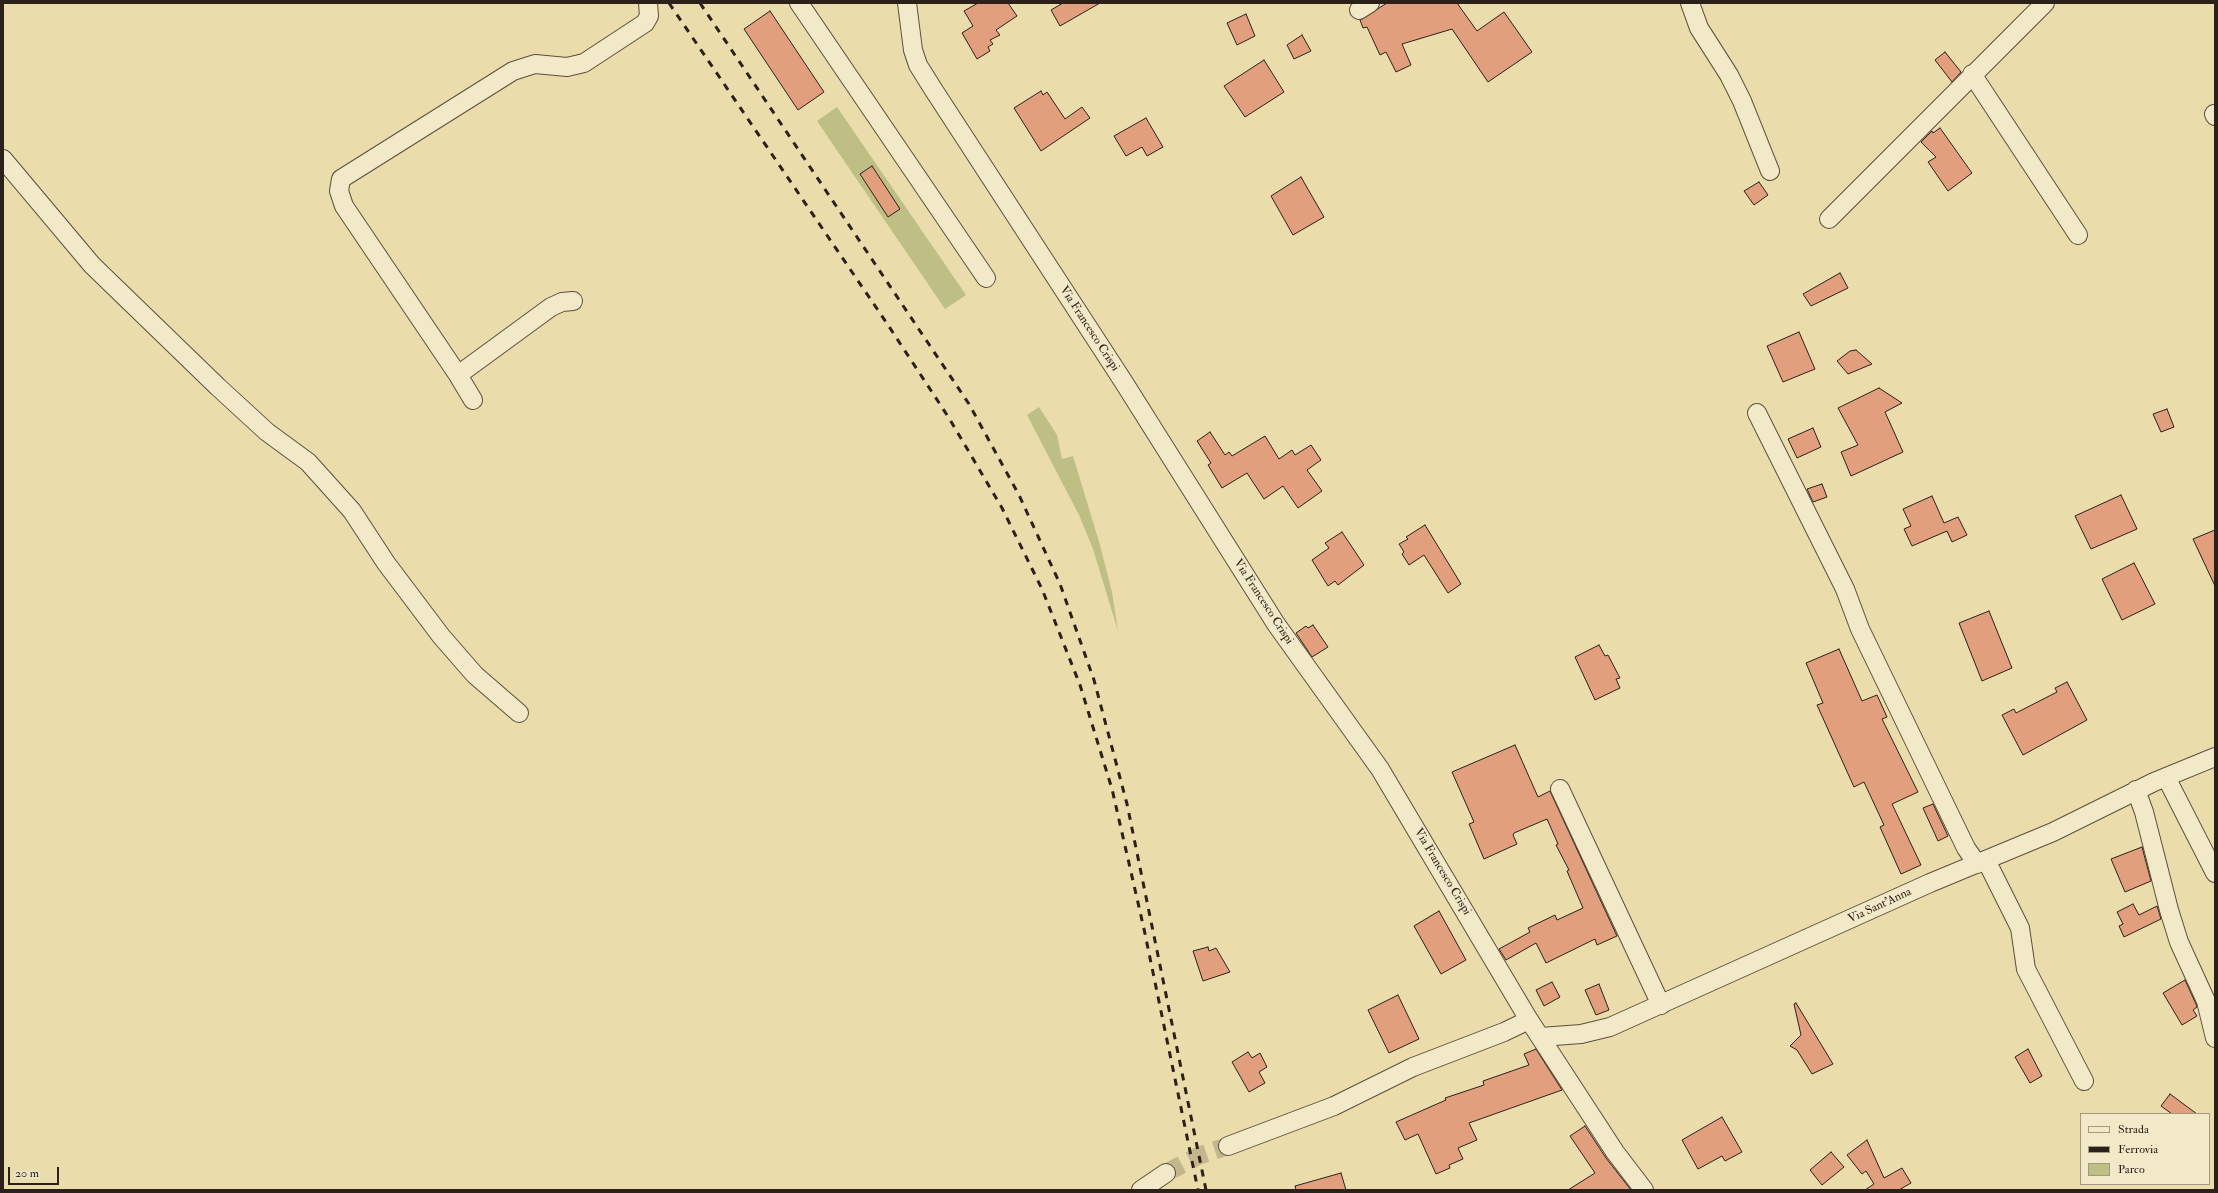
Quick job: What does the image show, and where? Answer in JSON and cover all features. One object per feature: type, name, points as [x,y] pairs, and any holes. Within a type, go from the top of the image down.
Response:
[{"type":"street","points":[[473,400],[458,375],[344,206],[339,191],[341,179],[513,71],[535,64],[567,67],[584,63],[645,23],[649,16],[648,3]]},
{"type":"street","points":[[799,3],[986,278]]},
{"type":"street","name":"Via Francesco Crispi","points":[[907,3],[913,50],[918,65],[1123,381],[1276,624],[1380,770],[1541,1038],[1615,1152],[1644,1190]]},
{"type":"street","points":[[1690,3],[1699,28],[1729,75],[1742,101],[1770,171]]},
{"type":"street","points":[[1829,219],[1972,74],[2045,3]]},
{"type":"street","points":[[1972,74],[2078,235]]},
{"type":"street","points":[[3,159],[92,265],[218,387],[267,432],[308,462],[352,510],[386,563],[441,636],[475,675],[519,713]]},
{"type":"street","points":[[458,375],[551,307],[562,302],[573,301]]},
{"type":"street","points":[[1757,413],[1845,589],[1860,629],[1962,841],[1982,862],[2020,928],[2026,969],[2084,1081]]},
{"type":"street","name":"Via Sant'Anna","points":[[1541,1038],[1581,1034],[1602,1029],[1661,1005],[1982,862],[2053,832],[2136,790],[2215,757]]},
{"type":"street","points":[[2166,777],[2215,873]]},
{"type":"street","points":[[1560,789],[1661,1005]]},
{"type":"street","points":[[2136,790],[2144,812],[2169,910],[2179,942],[2206,1001],[2215,1038]]},
{"type":"street","points":[[1228,1146],[1334,1106],[1413,1067],[1504,1032],[1530,1020]]},
{"type":"street","points":[[1141,1190],[1166,1172]]},
{"type":"green space","points":[[837,107],[966,295],[945,309],[817,121]]},
{"type":"green space","points":[[1039,407],[1057,435],[1062,459],[1073,456],[1100,545],[1112,592],[1118,631],[1093,549],[1079,515],[1027,415]]},
{"type":"building","points":[[978,3],[1008,3],[1017,16],[996,30],[1000,35],[990,40],[993,44],[988,47],[990,51],[977,59],[962,33],[973,26],[964,11]]},
{"type":"building","points":[[1063,3],[1100,3],[1060,26],[1051,10]]},
{"type":"building","points":[[1387,3],[1457,3],[1477,31],[1504,12],[1532,52],[1488,82],[1452,29],[1402,44],[1411,65],[1396,72],[1386,52],[1380,55],[1367,27],[1363,28],[1360,20]]},
{"type":"building","points":[[770,11],[824,92],[798,110],[744,29]]},
{"type":"building","points":[[1246,14],[1255,36],[1237,45],[1227,23]]},
{"type":"building","points":[[1302,35],[1311,51],[1294,59],[1287,45]]},
{"type":"building","points":[[1945,52],[1961,72],[1952,82],[1935,60]]},
{"type":"building","points":[[1264,60],[1284,92],[1245,117],[1224,86]]},
{"type":"building","points":[[1041,91],[1043,95],[1047,92],[1065,119],[1082,107],[1090,118],[1041,151],[1014,108]]},
{"type":"building","points":[[1146,118],[1163,147],[1147,156],[1142,147],[1126,156],[1114,136]]},
{"type":"building","points":[[1940,128],[1972,173],[1948,191],[1928,162],[1936,157],[1921,142],[1932,131],[1933,133]]},
{"type":"building","points":[[872,166],[900,209],[888,217],[860,174]]},
{"type":"building","points":[[1301,177],[1324,217],[1293,235],[1271,196]]},
{"type":"building","points":[[1759,182],[1768,195],[1754,205],[1744,191]]},
{"type":"building","points":[[1840,273],[1848,288],[1811,306],[1803,294]]},
{"type":"building","points":[[1799,332],[1815,369],[1783,382],[1767,346]]},
{"type":"building","points":[[1856,350],[1872,364],[1848,374],[1837,361],[1850,351]]},
{"type":"building","points":[[1879,388],[1902,403],[1885,412],[1903,452],[1851,476],[1841,452],[1858,445],[1838,408]]},
{"type":"building","points":[[2167,409],[2174,427],[2161,432],[2153,414]]},
{"type":"building","points":[[1813,428],[1821,447],[1797,458],[1788,439]]},
{"type":"building","points":[[1210,432],[1225,455],[1229,452],[1232,456],[1265,436],[1279,459],[1292,450],[1295,455],[1311,445],[1321,460],[1307,470],[1322,491],[1298,508],[1283,486],[1264,499],[1247,473],[1222,488],[1208,465],[1211,463],[1197,441]]},
{"type":"building","points":[[1822,484],[1827,497],[1813,502],[1807,489]]},
{"type":"building","points":[[2121,495],[2137,529],[2091,549],[2075,516]]},
{"type":"building","points":[[1932,496],[1944,523],[1958,517],[1967,535],[1952,542],[1947,531],[1912,546],[1904,529],[1911,526],[1903,509]]},
{"type":"building","points":[[1425,525],[1461,584],[1448,593],[1424,555],[1409,565],[1402,554],[1404,552],[1399,544],[1408,539],[1406,537]]},
{"type":"building","points":[[2215,530],[2215,586],[2193,539]]},
{"type":"building","points":[[1342,532],[1364,565],[1338,585],[1335,581],[1328,586],[1312,560],[1329,548],[1325,543]]},
{"type":"building","points":[[2134,563],[2155,604],[2122,620],[2102,579]]},
{"type":"building","points":[[1989,611],[2012,668],[1982,681],[1959,623]]},
{"type":"building","points":[[1313,625],[1328,647],[1312,657],[1296,633],[1306,626],[1308,628]]},
{"type":"building","points":[[1599,645],[1605,656],[1608,655],[1620,678],[1616,679],[1620,688],[1595,700],[1575,657]]},
{"type":"building","points":[[1839,649],[1862,701],[1877,695],[1887,717],[1882,719],[1918,792],[1892,804],[1921,865],[1901,874],[1880,827],[1884,825],[1864,782],[1854,787],[1817,705],[1823,703],[1806,663]]},
{"type":"building","points":[[2067,682],[2087,720],[2023,755],[2002,715],[2014,709],[2016,713],[2057,692],[2055,688]]},
{"type":"building","points":[[1515,745],[1538,797],[1550,791],[1617,936],[1597,945],[1595,939],[1546,963],[1536,943],[1506,960],[1499,949],[1530,932],[1528,928],[1555,915],[1557,920],[1583,908],[1567,871],[1569,870],[1556,845],[1558,844],[1547,819],[1514,833],[1513,835],[1517,844],[1484,859],[1469,824],[1474,822],[1452,772]]},
{"type":"building","points":[[1933,804],[1948,836],[1938,841],[1923,808]]},
{"type":"building","points":[[2142,847],[2151,881],[2125,892],[2111,859]]},
{"type":"building","points":[[2133,904],[2139,915],[2157,906],[2161,919],[2124,937],[2119,926],[2123,924],[2117,912]]},
{"type":"building","points":[[1439,911],[1466,960],[1441,974],[1414,926]]},
{"type":"building","points":[[1208,947],[1209,951],[1216,948],[1230,972],[1203,981],[1193,951]]},
{"type":"building","points":[[2185,980],[2197,1007],[2193,1010],[2197,1016],[2182,1025],[2163,993]]},
{"type":"building","points":[[1552,982],[1560,997],[1544,1006],[1536,990]]},
{"type":"building","points":[[1599,984],[1609,1010],[1596,1015],[1585,990]]},
{"type":"building","points":[[1398,995],[1419,1039],[1389,1053],[1368,1010]]},
{"type":"building","points":[[1796,1003],[1833,1064],[1812,1074],[1797,1050],[1790,1046],[1801,1035],[1794,1004]]},
{"type":"building","points":[[1536,1049],[1562,1090],[1469,1123],[1477,1140],[1458,1148],[1463,1159],[1449,1165],[1450,1168],[1436,1174],[1418,1134],[1405,1140],[1396,1122],[1446,1100],[1445,1098],[1484,1085],[1483,1081],[1529,1065],[1524,1054]]},
{"type":"building","points":[[2028,1049],[2042,1076],[2030,1083],[2015,1057]]},
{"type":"building","points":[[1248,1052],[1252,1058],[1260,1053],[1267,1067],[1259,1072],[1265,1083],[1249,1092],[1232,1062]]},
{"type":"building","points":[[2170,1094],[2196,1113],[2171,1113],[2161,1106]]},
{"type":"building","points":[[1722,1117],[1742,1152],[1725,1161],[1722,1156],[1698,1169],[1682,1140]]},
{"type":"building","points":[[1585,1126],[1606,1158],[1631,1190],[1568,1190],[1595,1173],[1570,1136]]},
{"type":"building","points":[[1867,1140],[1884,1178],[1902,1168],[1911,1183],[1899,1190],[1865,1190],[1874,1184],[1866,1171],[1862,1174],[1847,1155]]},
{"type":"building","points":[[1831,1152],[1844,1167],[1822,1185],[1810,1170]]},
{"type":"building","points":[[1341,1173],[1346,1190],[1296,1190],[1295,1186]]},
{"type":"tunnel","points":[[1166,1173],[1198,1156],[1228,1146]]},
{"type":"railway","points":[[669,3],[886,322],[949,418],[1002,508],[1042,589],[1080,685],[1112,789],[1144,929],[1198,1190]]},
{"type":"railway","points":[[700,3],[969,404],[1019,495],[1060,584],[1094,680],[1127,804],[1206,1190]]}]
